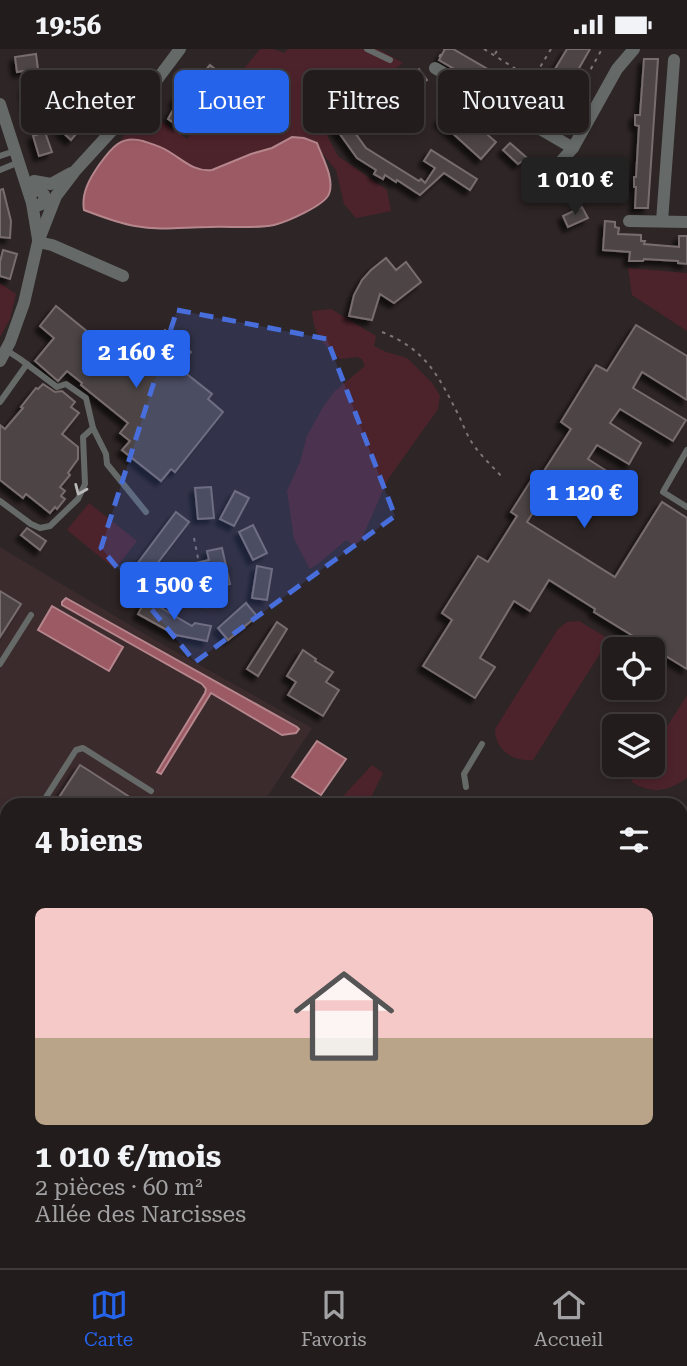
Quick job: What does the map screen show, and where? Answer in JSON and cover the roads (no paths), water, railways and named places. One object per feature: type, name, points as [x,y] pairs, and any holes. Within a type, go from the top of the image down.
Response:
[{"type":"street","points":[[41,194],[75,171],[150,89],[180,49]]},
{"type":"street","points":[[544,180],[573,148],[617,69],[634,49]]},
{"type":"street","points":[[662,221],[674,60]]},
{"type":"street","points":[[435,68],[573,148]]},
{"type":"street","points":[[0,104],[19,161],[41,194],[46,220],[24,303],[3,356]]},
{"type":"street","points":[[38,242],[41,194]]},
{"type":"street","points":[[629,221],[687,222]]},
{"type":"street","points":[[38,242],[52,245],[123,276]]},
{"type":"lane","points":[[367,49],[390,60]]},
{"type":"lane","points":[[0,156],[19,161]]},
{"type":"lane","points":[[0,170],[19,161]]},
{"type":"lane","points":[[3,356],[27,364],[57,387],[66,384],[86,398],[93,428],[106,454],[107,464],[146,512]]},
{"type":"lane","points":[[0,401],[27,364]]},
{"type":"lane","points":[[0,501],[31,524],[40,528],[51,526],[78,499],[85,484],[83,437],[93,428]]},
{"type":"lane","points":[[687,450],[663,492],[687,507]]},
{"type":"lane","points":[[0,664],[31,615]]},
{"type":"lane","points":[[466,787],[464,774],[482,744]]},
{"type":"lane","points":[[45,798],[76,750],[80,748],[151,791]]}]
